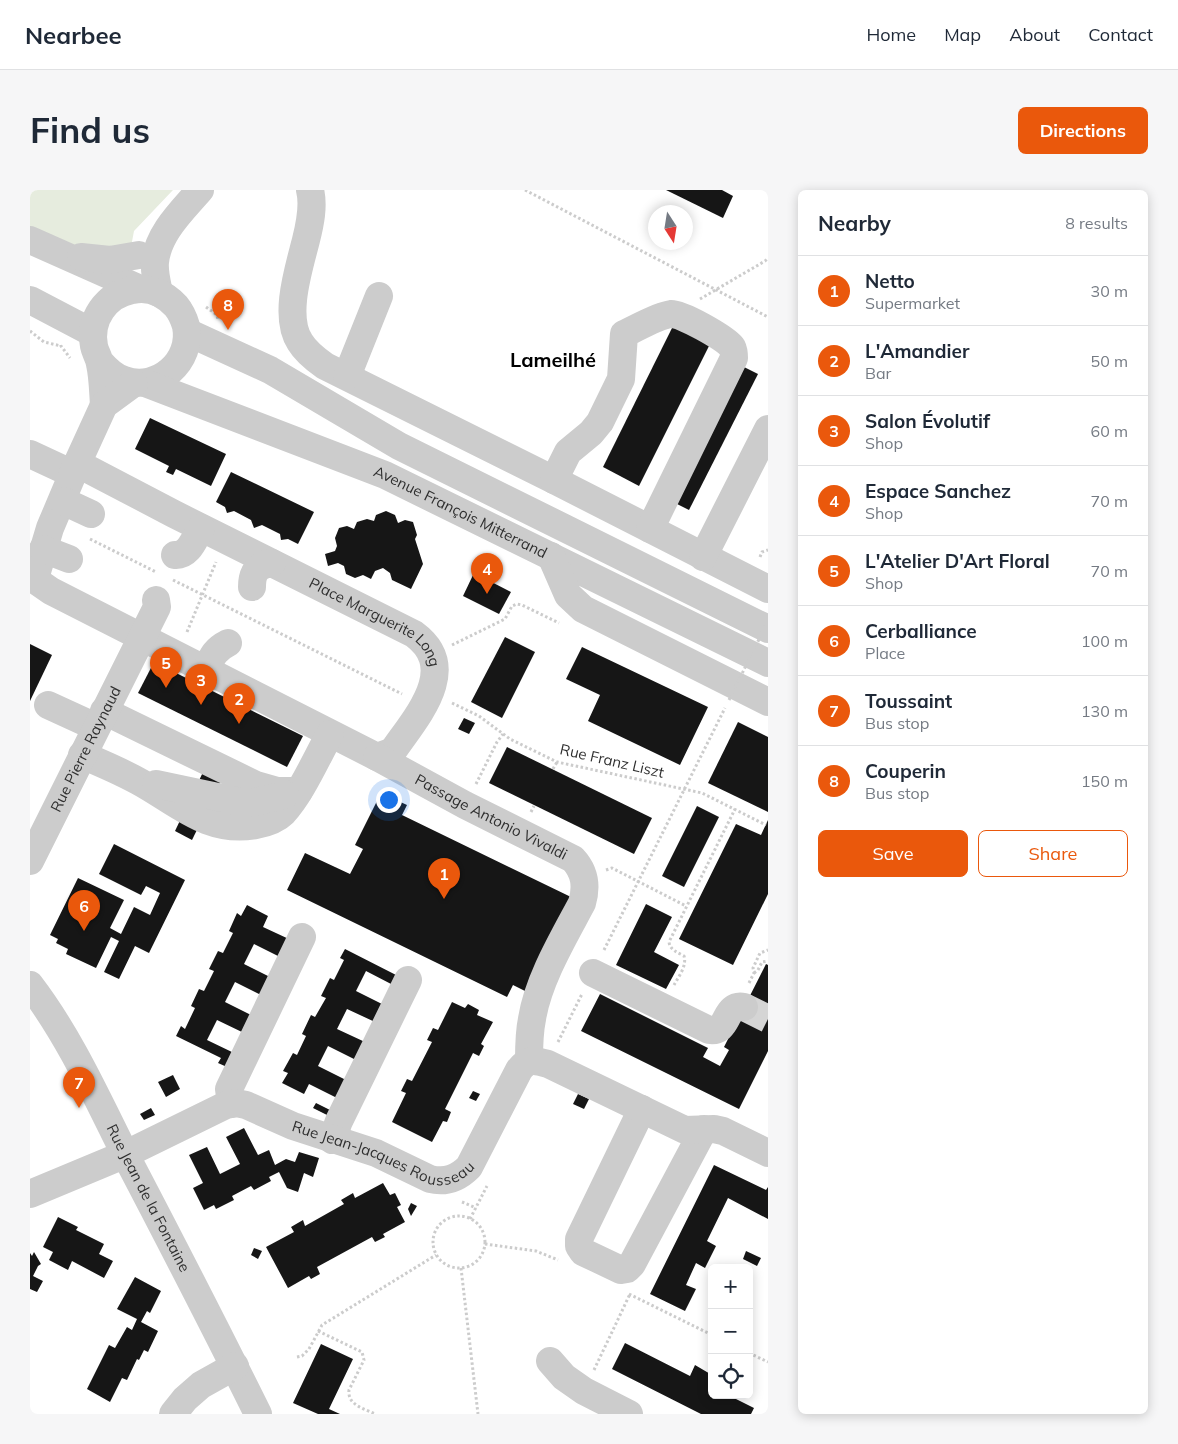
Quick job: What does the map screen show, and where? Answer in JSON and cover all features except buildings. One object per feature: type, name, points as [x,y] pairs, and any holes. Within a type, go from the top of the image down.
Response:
[{"type":"street","points":[[62,256],[110,260],[139,255],[164,234],[200,190]]},
{"type":"street","points":[[310,190],[313,199],[310,225],[292,302],[292,322],[298,340],[309,354],[325,366],[768,589]]},
{"type":"street","points":[[139,383],[115,376],[107,370],[100,362],[94,348],[92,333],[102,308],[112,298],[137,289],[155,271],[155,261],[164,234]]},
{"type":"street","points":[[30,240],[137,289],[170,300],[178,308],[184,320],[187,332],[186,347],[176,366],[158,379],[139,383],[104,406]]},
{"type":"street","points":[[137,289],[139,255]]},
{"type":"street","points":[[347,376],[379,296]]},
{"type":"street","points":[[30,300],[92,333]]},
{"type":"street","points":[[554,480],[568,452],[580,443],[600,422],[620,379],[624,334],[656,319],[670,314],[678,314],[724,340],[732,347],[734,358],[650,529]]},
{"type":"street","name":"Avenue François Mitterrand","points":[[187,332],[270,370],[399,446],[768,629]]},
{"type":"street","points":[[100,362],[104,406],[50,528],[36,575],[35,591],[51,591],[377,757],[391,752],[395,748],[416,694]]},
{"type":"street","name":"Avenue François Mitterrand","points":[[139,383],[385,475],[768,663]]},
{"type":"street","points":[[703,557],[768,429]]},
{"type":"street","name":"Place Marguerite Long","points":[[30,454],[75,469],[88,469],[201,528],[414,634],[424,643],[416,694]]},
{"type":"street","points":[[62,501],[86,524]]},
{"type":"street","points":[[165,577],[182,555],[187,552],[201,528]]},
{"type":"street","points":[[43,549],[69,560]]},
{"type":"street","points":[[551,556],[568,595],[583,609],[768,702]]},
{"type":"street","points":[[252,587],[252,577],[258,568],[264,564],[272,563]]},
{"type":"street","name":"Rue Pierre Raynaud","points":[[30,861],[158,607],[165,577]]},
{"type":"street","points":[[206,670],[214,652],[228,643]]},
{"type":"street","points":[[48,705],[100,719],[256,785],[277,790],[299,791]]},
{"type":"street","points":[[82,755],[138,780],[246,803],[299,791],[330,734]]},
{"type":"street","name":"Passage Antonio Vivaldi","points":[[377,757],[465,805],[573,859],[580,866],[584,876]]},
{"type":"street","points":[[584,876],[585,884],[582,902],[544,979],[534,1007],[530,1030],[530,1061],[548,1064],[686,1130],[714,1129],[768,1153]]},
{"type":"street","points":[[30,1194],[126,1154],[231,1104],[229,1089],[302,937]]},
{"type":"street","points":[[593,973],[709,1030],[717,1030],[721,1027],[734,1008],[738,1006],[744,1007]]},
{"type":"street","points":[[332,1140],[338,1121],[408,980]]},
{"type":"street","name":"Rue Jean de la Fontaine","points":[[30,985],[62,1031],[231,1349],[258,1414]]},
{"type":"street","name":"Rue Jean-Jacques Rousseau","points":[[231,1104],[241,1104],[293,1126],[376,1153],[438,1181],[462,1174],[469,1167],[519,1070],[530,1061]]},
{"type":"street","points":[[629,1282],[621,1270],[583,1252],[579,1246],[579,1239],[642,1109]]},
{"type":"street","points":[[629,1282],[632,1264],[704,1129]]},
{"type":"street","points":[[173,1414],[185,1399],[201,1385],[231,1349]]},
{"type":"street","points":[[550,1362],[564,1377],[596,1401],[629,1414]]},
{"type":"path","points":[[525,190],[768,317]]},
{"type":"path","points":[[678,314],[768,258]]},
{"type":"path","points":[[30,331],[44,342],[61,346]]},
{"type":"path","name":"Rue Franz Liszt","points":[[86,524],[165,577],[416,694],[479,716],[503,734],[557,762],[702,793],[766,825]]},
{"type":"path","points":[[762,552],[768,550]]},
{"type":"path","points":[[184,638],[216,560]]},
{"type":"path","points":[[416,694],[505,619],[512,606],[522,605],[566,627]]},
{"type":"path","points":[[609,940],[768,621]]},
{"type":"path","points":[[465,805],[497,742],[503,734]]},
{"type":"path","points":[[553,769],[557,762]]},
{"type":"path","points":[[683,969],[684,956],[673,950],[669,942],[735,809]]},
{"type":"path","points":[[584,876],[612,868],[686,906]]},
{"type":"path","points":[[753,968],[760,953],[768,950]]},
{"type":"path","points":[[754,973],[762,962],[768,961]]},
{"type":"path","points":[[558,1043],[579,1001]]},
{"type":"path","points":[[462,1217],[477,1223],[484,1236],[485,1244],[483,1251],[474,1263],[461,1268],[454,1268],[447,1265],[436,1255],[433,1239],[440,1224],[446,1219],[462,1217]]},
{"type":"path","points":[[297,1357],[306,1353],[322,1324],[436,1255]]},
{"type":"path","points":[[461,1268],[478,1414]]},
{"type":"path","points":[[596,1401],[629,1282],[708,1332]]},
{"type":"path","points":[[318,1331],[362,1352],[364,1360],[349,1390],[348,1396],[355,1404],[375,1414]]},
{"type":"path","points":[[751,1354],[768,1362]]},
{"type":"shaded area","points":[[30,190],[173,190],[134,231],[131,247],[92,252],[30,229]]},
{"type":"tunnel","points":[[744,1007],[768,1019]]},
{"type":"place","name":"Couperin","points":[[228,330]]},
{"type":"place","name":"Espace Sanchez","points":[[487,594]]},
{"type":"place","name":"L'Atelier D'Art Floral","points":[[166,688]]},
{"type":"place","name":"Salon Évolutif","points":[[201,705]]},
{"type":"place","name":"L'Amandier","points":[[239,724]]},
{"type":"place","name":"Netto","points":[[444,899]]},
{"type":"place","name":"Cerballiance","points":[[84,931]]},
{"type":"place","name":"Toussaint","points":[[79,1108]]},
{"type":"district","name":"Lameilhé","points":[[553,360]]}]
